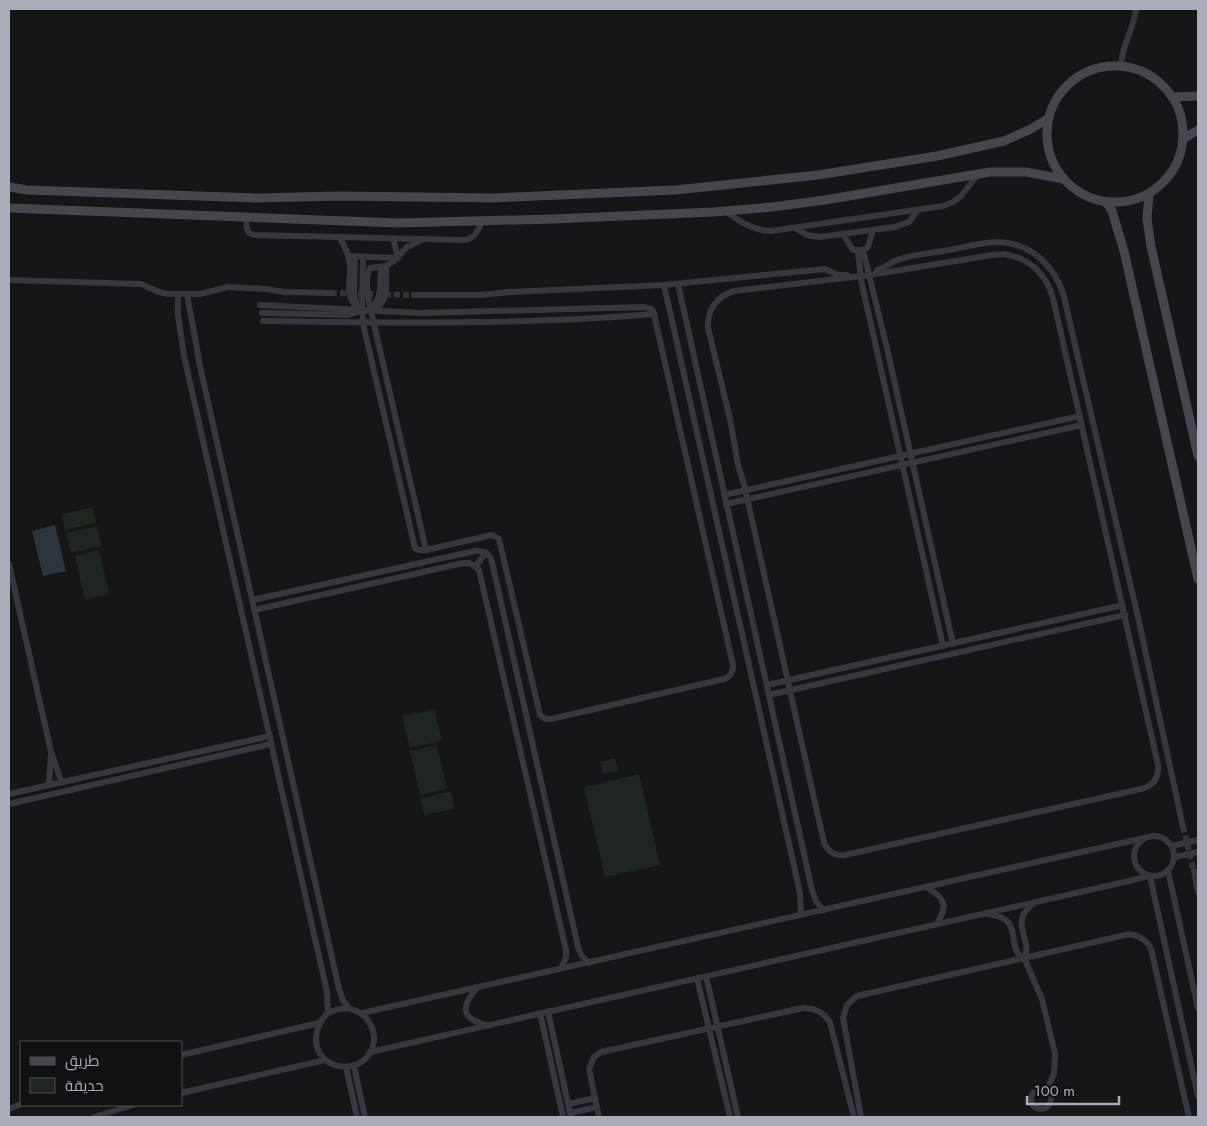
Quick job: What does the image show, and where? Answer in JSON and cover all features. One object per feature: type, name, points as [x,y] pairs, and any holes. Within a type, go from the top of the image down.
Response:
[{"type":"main road","points":[[1121,66],[1138,69],[1153,77],[1172,97],[1180,113],[1183,139],[1180,155],[1173,171],[1162,184],[1148,194],[1128,201],[1106,202],[1083,194],[1064,179],[1055,166],[1049,151],[1047,134],[1049,118],[1058,96],[1075,78],[1097,68],[1121,66]]},
{"type":"main road","points":[[1172,97],[1198,96]]},
{"type":"main road","points":[[9,187],[27,190],[257,198],[330,196],[493,198],[667,191],[818,175],[937,156],[1004,141],[1022,134],[1049,118]]},
{"type":"main road","points":[[1183,139],[1198,130]]},
{"type":"main road","points":[[9,208],[398,223],[482,221],[619,217],[726,211],[825,200],[978,174],[1002,172],[1026,172],[1064,179]]},
{"type":"main road","points":[[1148,194],[1147,219],[1151,246],[1198,456]]},
{"type":"main road","points":[[1106,202],[1112,211],[1124,252],[1198,579]]},
{"type":"street","points":[[1121,66],[1124,46],[1136,9]]},
{"type":"street","points":[[726,211],[738,220],[758,229],[771,231],[918,210],[938,207],[953,202],[961,196],[978,174]]},
{"type":"street","points":[[795,228],[807,236],[816,237],[873,230],[905,224],[913,218],[918,210]]},
{"type":"street","points":[[247,217],[247,230],[252,234],[423,239],[470,239],[477,234],[482,221]]},
{"type":"street","points":[[843,234],[852,248],[860,251],[868,247],[873,230]]},
{"type":"street","points":[[339,237],[352,256],[349,296],[355,306],[362,310]]},
{"type":"street","points":[[393,238],[398,258]]},
{"type":"street","points":[[423,239],[407,247],[398,258],[384,266],[372,267],[368,271],[368,288],[371,310],[426,550]]},
{"type":"street","points":[[414,295],[480,295],[664,285],[824,269],[843,276],[865,274],[884,268],[902,258],[992,242],[1020,246],[1029,250],[1045,262],[1057,278],[1064,297],[1136,609],[1183,827]]},
{"type":"street","points":[[860,251],[901,456],[943,646]]},
{"type":"street","points":[[997,254],[1013,256],[1032,265],[1044,276],[1051,290],[1080,416],[1158,769],[1156,779],[1151,785],[1135,790],[845,855],[837,855],[828,850],[824,843],[708,328],[712,309],[721,298],[734,292],[997,254]]},
{"type":"street","points":[[352,256],[398,258]]},
{"type":"street","points":[[261,309],[362,310],[371,310],[430,313],[647,307],[652,309],[733,665],[729,676],[724,679],[559,717],[543,718],[538,710],[499,539],[492,535],[426,550],[419,550],[414,545],[363,322],[362,310],[363,257]]},
{"type":"street","points":[[371,310],[380,306],[385,297],[384,266]]},
{"type":"street","points":[[865,274],[910,453],[953,644]]},
{"type":"street","points":[[9,280],[141,284],[160,292],[178,294],[204,294],[219,288],[228,287],[284,292],[331,293]]},
{"type":"street","points":[[678,284],[812,890],[816,901],[823,910]]},
{"type":"street","points":[[664,285],[800,893],[801,915]]},
{"type":"street","points":[[178,294],[178,315],[182,345],[327,992],[328,1013]]},
{"type":"street","points":[[187,294],[195,342],[339,989],[343,1000],[349,1008]]},
{"type":"street","points":[[593,319],[594,308]]},
{"type":"street","points":[[393,322],[395,312]]},
{"type":"street","points":[[263,321],[349,324],[363,322],[466,323],[593,319],[654,314]]},
{"type":"street","points":[[182,345],[195,342]]},
{"type":"street","points":[[688,390],[700,387]]},
{"type":"street","points":[[724,495],[1080,416]]},
{"type":"street","points":[[726,504],[1082,425]]},
{"type":"street","points":[[223,527],[236,524]]},
{"type":"street","points":[[252,600],[475,551],[486,552],[491,558],[579,951],[588,963]]},
{"type":"street","points":[[476,566],[486,552]]},
{"type":"street","points":[[254,610],[463,564],[470,563],[476,566],[481,575],[486,595],[566,950],[565,962],[561,968]]},
{"type":"street","points":[[9,564],[51,752],[62,783]]},
{"type":"street","points":[[486,595],[498,592]]},
{"type":"street","points":[[767,685],[1123,605]]},
{"type":"street","points":[[736,610],[749,606]]},
{"type":"street","points":[[769,695],[1125,615]]},
{"type":"street","points":[[1050,622],[1052,631]]},
{"type":"street","points":[[252,659],[265,656]]},
{"type":"street","points":[[9,794],[270,736]]},
{"type":"street","points":[[9,804],[272,744]]},
{"type":"street","points":[[49,785],[51,752]]},
{"type":"street","points":[[779,798],[792,795]]},
{"type":"street","points":[[362,1013],[1149,836],[1160,836],[1169,842],[1175,858],[1168,871],[1160,876],[1149,876],[370,1052]]},
{"type":"street","points":[[1144,838],[1136,847],[1134,858],[1139,869],[1149,876],[1198,1096]]},
{"type":"street","points":[[1172,846],[1198,840]]},
{"type":"street","points":[[1175,858],[1198,852]]},
{"type":"street","points":[[1168,871],[1198,1008]]},
{"type":"street","points":[[1194,871],[1198,892]]},
{"type":"street","points":[[550,881],[563,879]]},
{"type":"street","points":[[926,887],[940,896],[944,904],[943,913],[936,924]]},
{"type":"street","points":[[1024,958],[1027,950],[1022,918],[1033,903]]},
{"type":"street","points":[[308,907],[321,904]]},
{"type":"street","points":[[986,913],[1004,919],[1011,927],[1016,951],[1024,958],[1042,1000],[1055,1054],[1054,1074],[1046,1091]]},
{"type":"street","points":[[1013,934],[1023,932]]},
{"type":"street","points":[[862,1117],[843,1018],[844,1011],[851,1000],[863,994],[1130,934],[1141,937],[1152,949],[1189,1117]]},
{"type":"street","points":[[706,976],[738,1117]]},
{"type":"street","points":[[697,978],[730,1117]]},
{"type":"street","points":[[478,987],[466,1001],[466,1011],[470,1019],[487,1025]]},
{"type":"street","points":[[349,1008],[362,1013],[372,1027],[373,1044],[370,1052],[360,1062],[354,1066],[346,1067],[332,1064],[325,1060],[315,1043],[315,1033],[319,1023],[328,1013],[334,1010],[349,1008]]},
{"type":"street","points":[[599,1117],[589,1068],[591,1060],[597,1054],[718,1026],[810,1008],[822,1013],[833,1028],[854,1117]]},
{"type":"street","points":[[548,1012],[571,1115],[597,1107]]},
{"type":"street","points":[[540,1013],[563,1117]]},
{"type":"street","points":[[182,1055],[319,1023]]},
{"type":"street","points":[[182,1093],[325,1060]]},
{"type":"street","points":[[354,1066],[365,1117]]},
{"type":"street","points":[[346,1067],[357,1117]]},
{"type":"street","points":[[1038,1090],[1046,1091],[1050,1095],[1048,1106],[1044,1109],[1033,1105],[1032,1096],[1038,1090]]},
{"type":"street","points":[[568,1104],[595,1098]]},
{"type":"street","points":[[94,1117],[130,1106]]},
{"type":"street","points":[[1044,1109],[1046,1117]]},
{"type":"green space","points":[[93,507],[96,523],[65,530],[62,514]]},
{"type":"green space","points":[[97,526],[101,546],[71,553],[66,533]]},
{"type":"green space","points":[[99,550],[109,594],[85,600],[75,556]]},
{"type":"green space","points":[[434,709],[442,741],[410,748],[402,716]]},
{"type":"green space","points":[[437,745],[447,789],[420,795],[410,751]]},
{"type":"green space","points":[[615,758],[618,771],[603,774],[600,762]]},
{"type":"green space","points":[[639,774],[660,865],[605,877],[584,787]]},
{"type":"green space","points":[[451,791],[454,809],[424,815],[421,798]]},
{"type":"shaded area","points":[[55,525],[66,571],[43,576],[32,531]]},
{"type":"tunnel","points":[[331,293],[414,295]]},
{"type":"tunnel","points":[[1183,827],[1194,871]]}]
